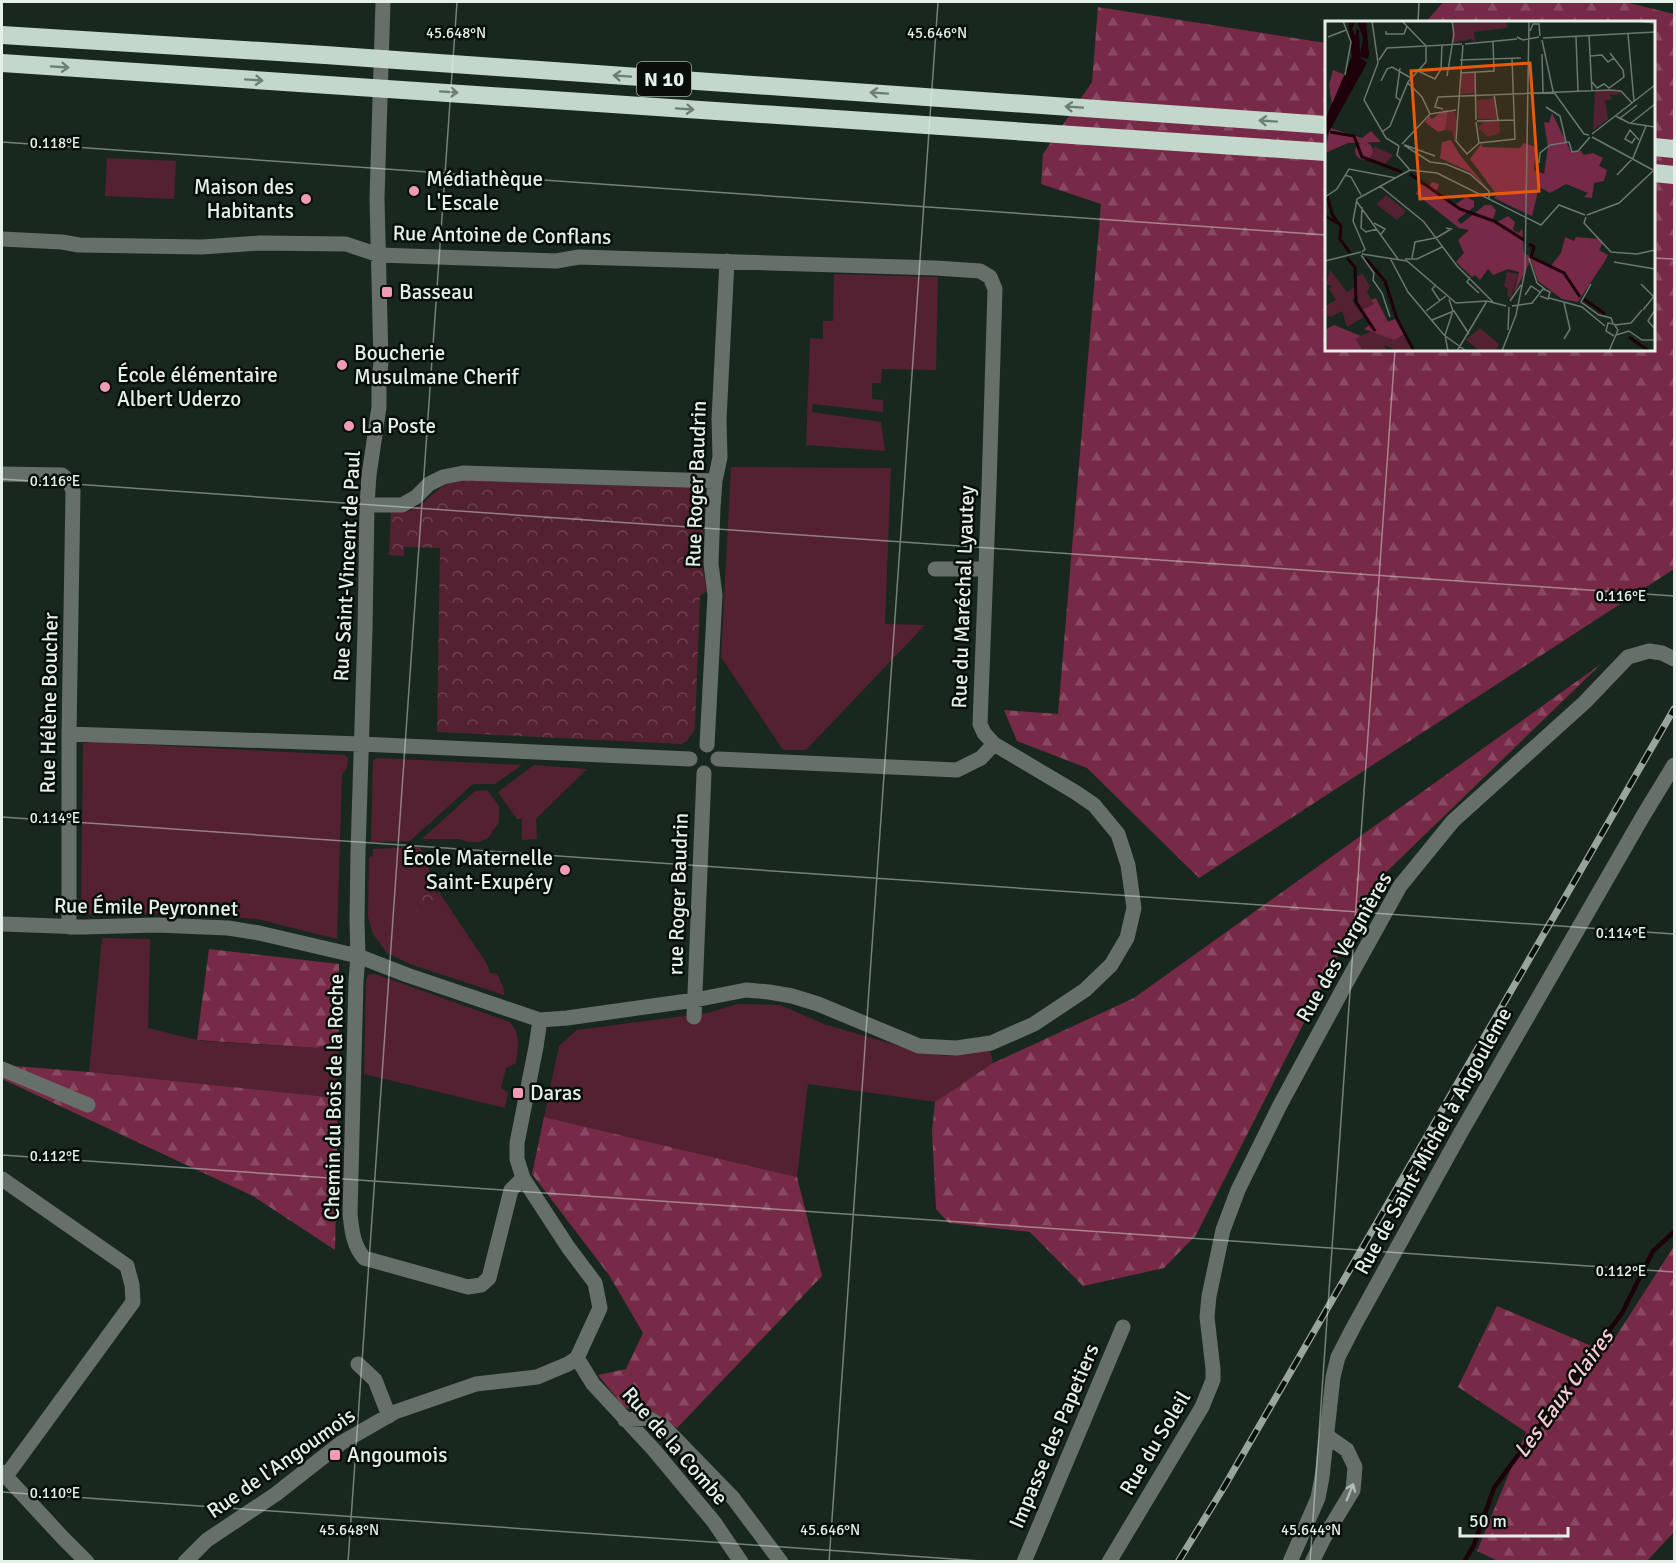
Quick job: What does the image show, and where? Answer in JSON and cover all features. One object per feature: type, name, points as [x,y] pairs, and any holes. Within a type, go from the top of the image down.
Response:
[{"type":"highway","name":"N 10","points":[[2,35],[325,55],[1325,125]]},
{"type":"highway","name":"N 10","points":[[2,63],[1325,152]]},
{"type":"highway","points":[[1655,147],[1674,149]]},
{"type":"highway","points":[[1655,173],[1674,175]]},
{"type":"street","name":"Rue Saint-Vincent de Paul","points":[[358,956],[357,909],[367,505],[379,407],[381,362],[377,198],[383,5]]},
{"type":"street","name":"Rue Antoine de Conflans","points":[[2,239],[79,245],[202,247],[260,243],[346,244],[379,255],[556,261],[579,257],[936,268],[980,271],[990,278],[994,289]]},
{"type":"street","name":"Rue Roger Baudrin","points":[[707,745],[715,595],[711,564],[715,481],[720,457],[719,420],[727,261]]},
{"type":"street","name":"Rue du Maréchal Lyautey","points":[[358,956],[540,1020],[695,1000],[746,990],[792,996],[834,1010],[919,1046],[956,1048],[992,1043],[1034,1024],[1085,990],[1111,965],[1127,938],[1134,908],[1128,865],[1118,834],[1094,805],[994,744],[984,733],[980,724],[994,289]]},
{"type":"street","points":[[367,505],[402,505],[416,497],[429,484],[443,477],[463,473],[715,481]]},
{"type":"street","name":"Rue Hélène Boucher","points":[[2,474],[62,475],[69,481],[73,491],[69,927]]},
{"type":"street","points":[[935,568],[986,569]]},
{"type":"street","name":"Rue des Vergnières","points":[[1209,1340],[1207,1317],[1209,1296],[1223,1230],[1238,1190],[1286,1095],[1400,886],[1453,821],[1585,702],[1628,657],[1649,651],[1662,653],[1674,659]]},
{"type":"street","points":[[69,734],[690,759]]},
{"type":"street","points":[[718,759],[957,770],[981,758],[994,744]]},
{"type":"street","points":[[707,745],[715,750],[718,759],[715,767],[704,773],[693,767],[690,759],[694,750],[707,745]]},
{"type":"street","name":"Rue de Saint-Michel à Angouleme","points":[[1290,1562],[1318,1498],[1333,1377],[1338,1357],[1530,1011],[1642,816],[1674,765]]},
{"type":"street","name":"rue Roger Baudrin","points":[[694,1017],[704,773]]},
{"type":"street","name":"Rue Émile Peyronnet","points":[[2,924],[69,927],[157,925],[228,928],[358,956]]},
{"type":"street","name":"Chemin du Bois de la Roche","points":[[358,956],[350,1214],[353,1240],[358,1250],[364,1258],[468,1287],[481,1285],[489,1278],[511,1190],[523,1178]]},
{"type":"street","points":[[540,1020],[517,1143],[517,1159],[523,1178],[568,1247],[595,1283],[600,1308],[578,1358]]},
{"type":"street","points":[[2,1069],[88,1104]]},
{"type":"street","points":[[2,1179],[127,1266],[132,1286],[133,1302],[4,1474],[87,1562]]},
{"type":"street","name":"Impasse des Papetiers","points":[[1024,1562],[1123,1327]]},
{"type":"street","name":"Rue du Soleil","points":[[1109,1562],[1208,1394],[1213,1380],[1209,1340]]},
{"type":"street","name":"Rue de l'Angoumois","points":[[185,1562],[207,1540],[276,1494],[341,1443],[395,1412],[476,1384],[537,1377],[578,1358]]},
{"type":"street","name":"Rue de la Combe","points":[[578,1358],[593,1384],[654,1450],[714,1522],[741,1562]]},
{"type":"street","points":[[358,1364],[375,1380],[389,1416]]},
{"type":"street","points":[[625,1420],[648,1418],[665,1428],[733,1498],[781,1562]]},
{"type":"street","points":[[1312,1562],[1353,1490],[1355,1467],[1347,1450],[1327,1436]]},
{"type":"green space","points":[[1443,2],[1625,2],[1674,14],[1674,569],[1199,878],[1087,768],[1017,741],[1004,710],[1058,714],[1101,204],[1041,184],[1043,154],[1092,82],[1098,7],[1325,43],[1325,351],[1655,351],[1655,21],[1427,21]]},
{"type":"green space","points":[[107,158],[176,161],[174,199],[105,196]]},
{"type":"green space","points":[[834,274],[938,277],[936,370],[882,369],[881,383],[872,383],[872,399],[883,400],[883,412],[813,404],[812,412],[881,422],[885,451],[806,445],[810,338],[823,339],[823,321],[833,321]]},
{"type":"green space","points":[[731,467],[891,468],[885,624],[925,625],[806,750],[783,750],[721,657]]},
{"type":"green space","points":[[457,480],[693,488],[700,491],[705,502],[702,565],[707,591],[700,596],[695,729],[687,741],[681,744],[437,732],[440,548],[404,547],[404,556],[389,555],[391,511],[411,510],[443,486]]},
{"type":"green space","points":[[1601,664],[1375,883],[1196,1235],[1164,1268],[1083,1286],[1030,1232],[949,1223],[936,1209],[932,1131],[935,1102],[993,1063],[1134,998]]},
{"type":"green space","points":[[83,743],[345,755],[348,758],[347,768],[342,774],[337,939],[257,919],[175,913],[81,914]]},
{"type":"green space","points":[[378,758],[522,765],[495,784],[473,784],[410,841],[371,842],[373,760]]},
{"type":"green space","points":[[534,765],[587,769],[536,819],[537,839],[522,840],[522,819],[517,819],[498,792]]},
{"type":"green space","points":[[487,790],[499,806],[499,822],[489,837],[479,842],[459,839],[423,839],[475,791]]},
{"type":"green space","points":[[420,847],[437,888],[434,889],[430,884],[443,903],[437,894],[439,892],[487,964],[490,973],[497,974],[504,989],[504,995],[410,964],[387,953],[373,934],[368,917],[369,857],[373,856],[373,849]]},
{"type":"green space","points":[[430,884],[443,903],[422,918],[408,899]]},
{"type":"green space","points":[[102,938],[150,939],[148,1028],[201,1041],[318,1048],[339,1039],[338,1098],[89,1072]]},
{"type":"green space","points":[[209,949],[339,964],[339,1039],[318,1048],[197,1040]]},
{"type":"green space","points":[[375,974],[510,1022],[516,1032],[518,1046],[516,1063],[506,1068],[501,1088],[508,1092],[505,1108],[364,1074],[366,981],[368,975]]},
{"type":"green space","points":[[738,1004],[780,1005],[824,1024],[909,1049],[945,1056],[990,1050],[993,1063],[935,1102],[808,1084],[797,1177],[544,1117],[559,1046],[577,1030],[707,1013]]},
{"type":"green space","points":[[2,1065],[338,1098],[335,1250],[253,1196],[2,1079]]},
{"type":"green space","points":[[544,1117],[797,1177],[822,1276],[677,1428],[651,1413],[625,1408],[598,1375],[626,1369],[643,1333],[609,1275],[532,1174]]},
{"type":"green space","points":[[1674,1246],[1674,1532],[1647,1561],[1498,1561],[1477,1551],[1526,1432],[1458,1387],[1497,1306],[1606,1352]]},
{"type":"waterway","name":"Les Eaux Claires","points":[[1464,1562],[1474,1545],[1494,1488],[1622,1313],[1653,1251],[1674,1232]]},
{"type":"railway","points":[[1178,1562],[1224,1487],[1674,709]]},
{"type":"place","name":"Médiathèque L'Escale","points":[[414,191]]},
{"type":"place","name":"Maison des Habitants","points":[[306,199]]},
{"type":"place","name":"Basseau","points":[[387,292]]},
{"type":"place","name":"Boucherie Musulmane Cherif","points":[[342,365]]},
{"type":"place","name":"École élémentaire Albert Uderzo","points":[[105,387]]},
{"type":"place","name":"La Poste","points":[[349,426]]},
{"type":"place","name":"École Maternelle Saint-Exupéry","points":[[565,870]]},
{"type":"place","name":"Daras","points":[[518,1093]]},
{"type":"place","name":"Angoumois","points":[[335,1455]]}]
